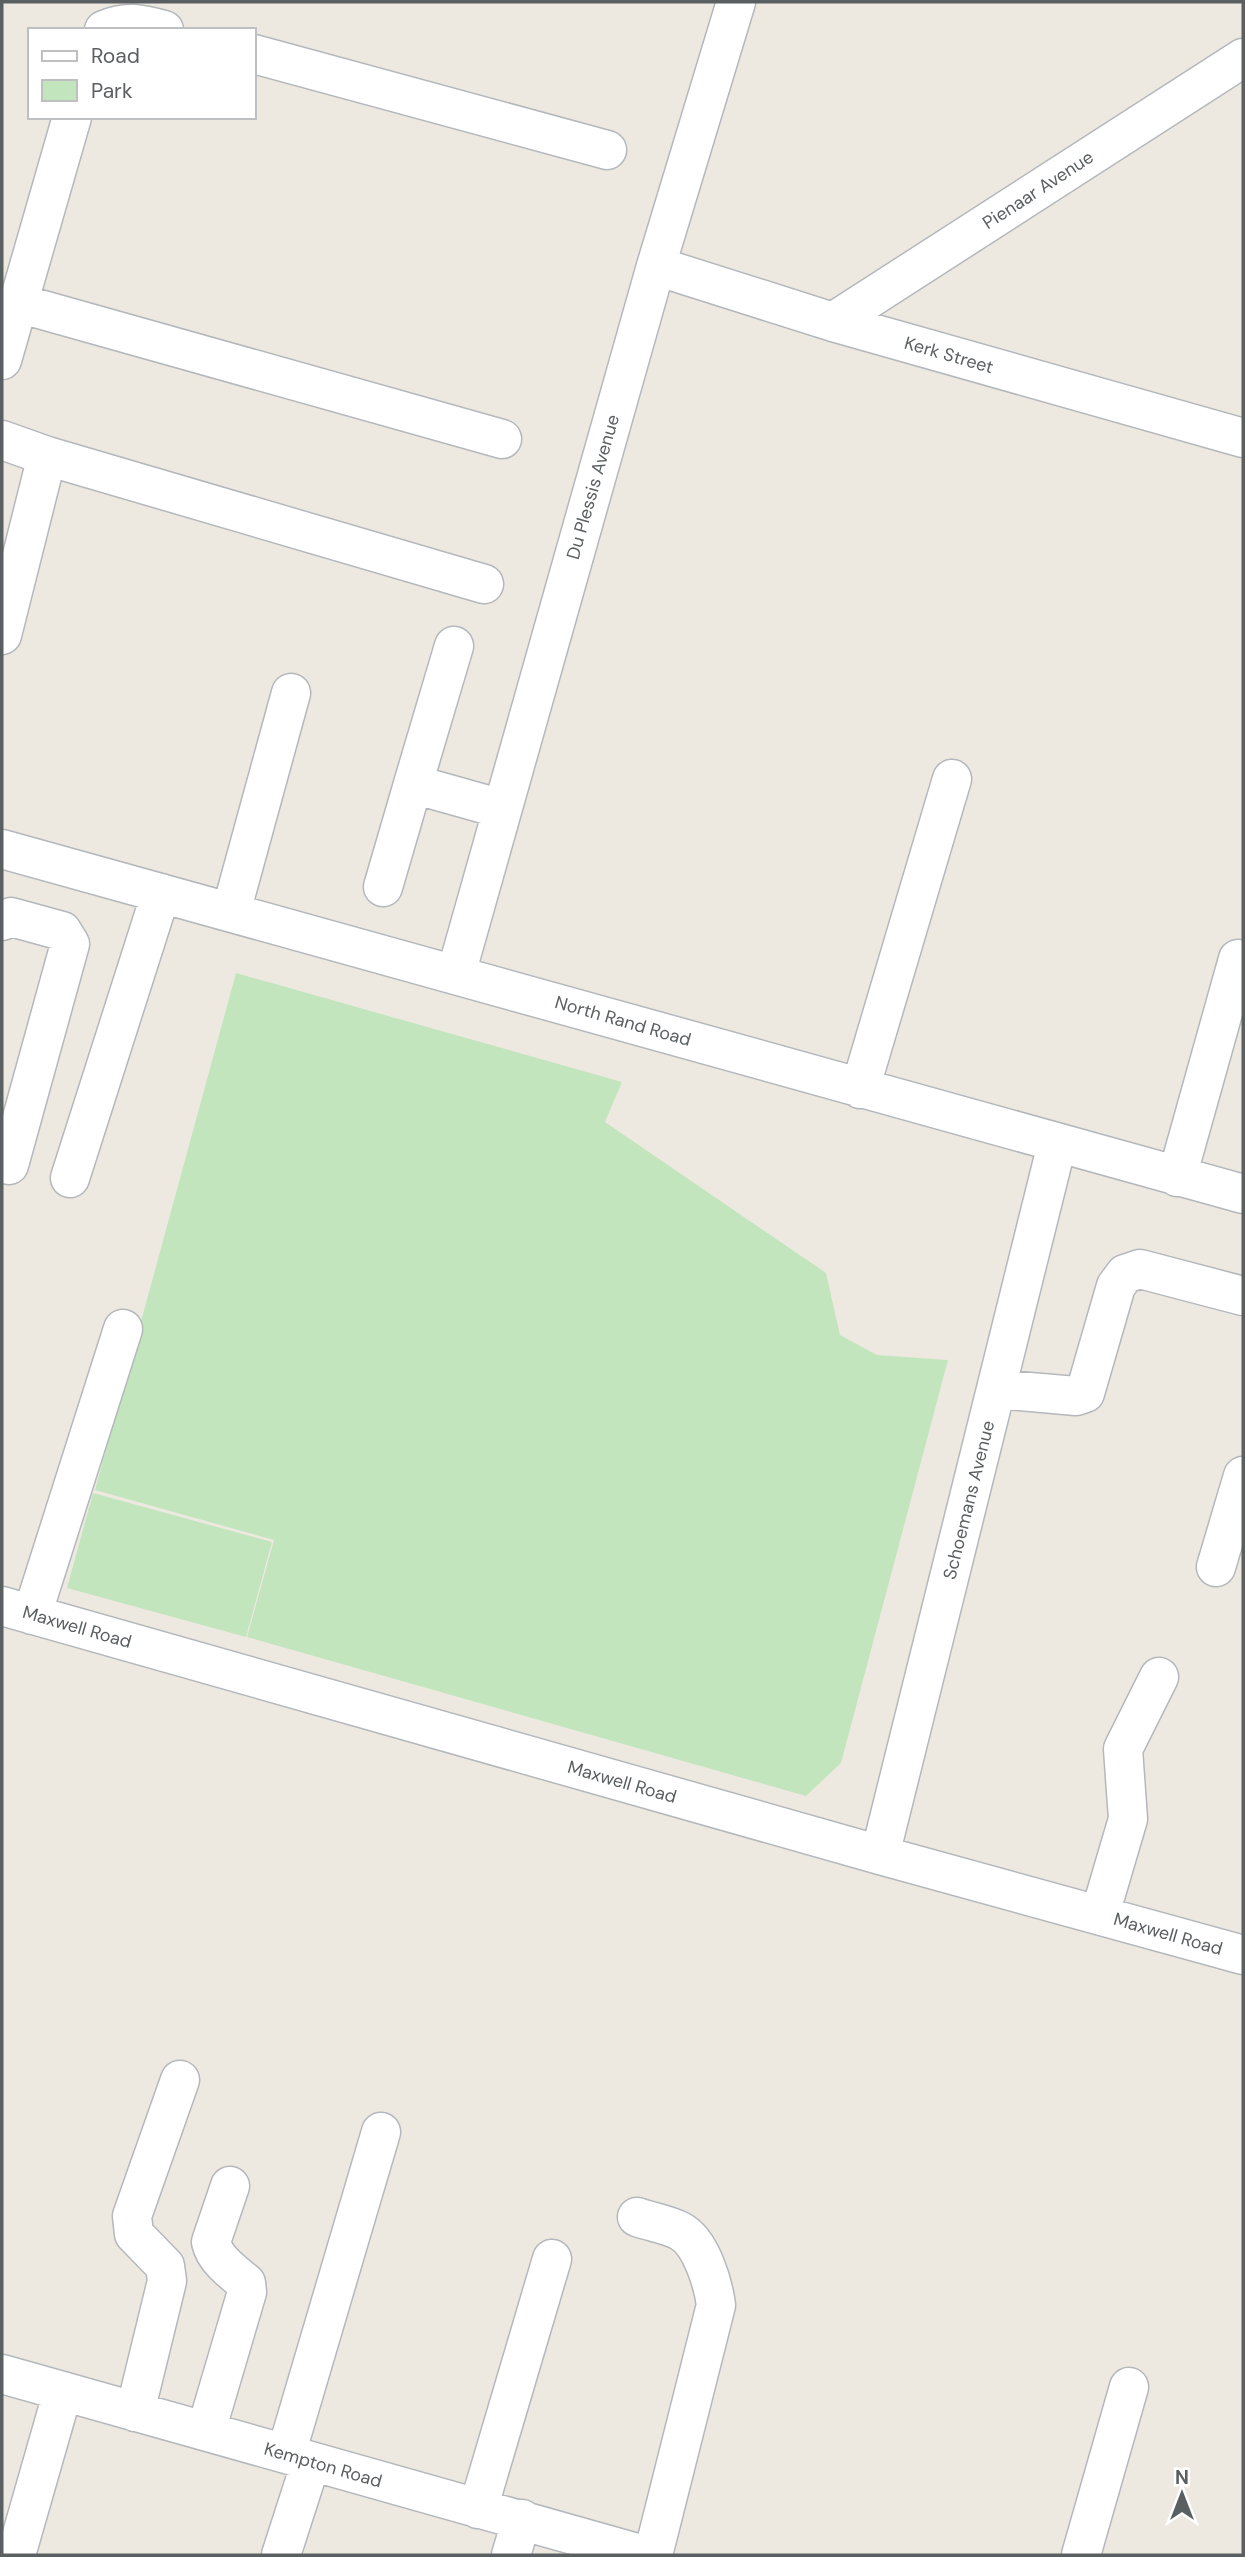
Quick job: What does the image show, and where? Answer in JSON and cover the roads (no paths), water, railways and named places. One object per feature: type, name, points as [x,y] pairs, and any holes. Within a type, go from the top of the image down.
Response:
[{"type":"street","name":"Du Plessis Avenue","points":[[456,974],[656,266],[736,2]]},
{"type":"street","points":[[109,28],[121,23],[136,22],[157,28]]},
{"type":"street","points":[[256,55],[607,150]]},
{"type":"street","name":"Pienaar Avenue","points":[[833,322],[1243,58]]},
{"type":"street","points":[[2,360],[71,119]]},
{"type":"street","name":"Kerk Street","points":[[656,266],[833,322],[1243,438]]},
{"type":"street","points":[[18,303],[502,439]]},
{"type":"street","points":[[2,440],[47,456],[484,584]]},
{"type":"street","points":[[2,635],[47,456]]},
{"type":"street","points":[[383,887],[454,646]]},
{"type":"street","points":[[230,912],[292,693]]},
{"type":"street","points":[[860,1089],[952,779]]},
{"type":"street","points":[[413,784],[502,809]]},
{"type":"street","name":"North Rand Road","points":[[2,849],[1243,1194]]},
{"type":"street","points":[[70,1178],[161,893]]},
{"type":"street","points":[[2,921],[11,917],[62,931],[70,943],[9,1165]]},
{"type":"street","points":[[1177,1177],[1238,959]]},
{"type":"street","name":"Schoemans Avenue","points":[[880,1855],[1057,1144]]},
{"type":"street","points":[[996,1389],[1076,1396],[1084,1393],[1116,1286],[1125,1274],[1140,1269],[1243,1296]]},
{"type":"street","points":[[17,1611],[123,1329]]},
{"type":"street","points":[[1216,1567],[1243,1476]]},
{"type":"street","name":"Maxwell Road","points":[[17,1611],[1243,1955]]},
{"type":"street","points":[[1100,1914],[1128,1819],[1122,1759],[1124,1749],[1159,1677]]},
{"type":"street","points":[[135,2412],[167,2281],[165,2266],[134,2234],[132,2216],[180,2080]]},
{"type":"street","points":[[281,2555],[299,2458],[382,2133]]},
{"type":"street","points":[[206,2431],[247,2292],[246,2283],[218,2257],[211,2242],[230,2186]]},
{"type":"street","points":[[637,2217],[682,2231],[703,2259],[712,2282],[716,2305],[653,2555]]},
{"type":"street","points":[[478,2509],[552,2259]]},
{"type":"street","name":"Kempton Road","points":[[2,2374],[644,2555]]},
{"type":"street","points":[[1081,2555],[1129,2387]]},
{"type":"street","points":[[16,2555],[63,2391]]},
{"type":"street","points":[[511,2555],[522,2519]]}]
